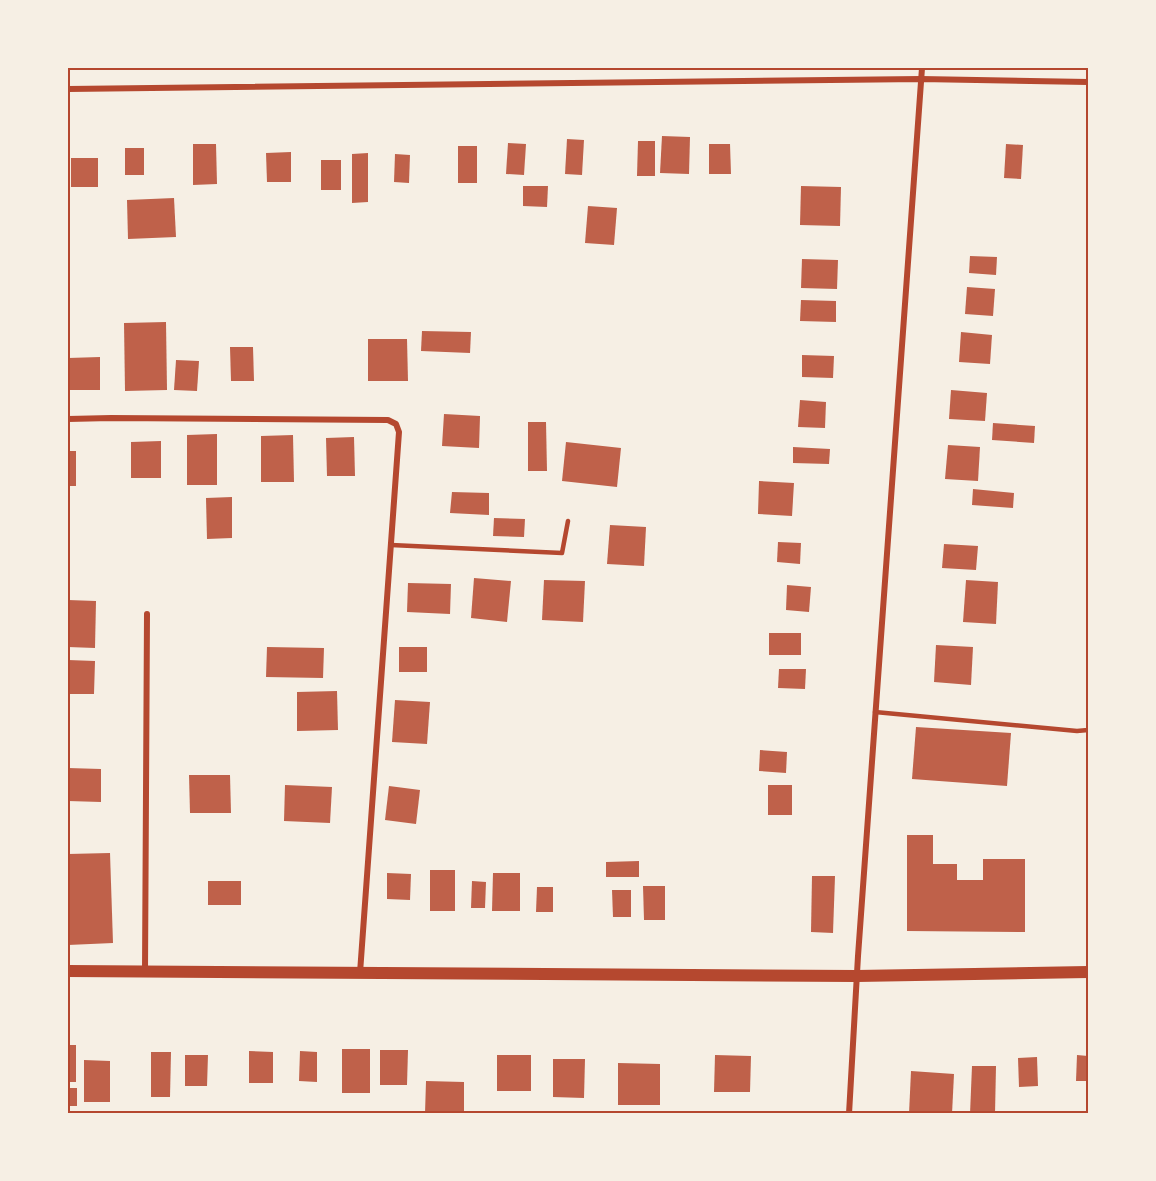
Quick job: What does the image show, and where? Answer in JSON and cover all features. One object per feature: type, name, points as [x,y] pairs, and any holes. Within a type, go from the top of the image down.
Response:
[{"type":"main road","points":[[68,971],[857,975],[1089,972]]},
{"type":"street","points":[[849,1113],[875,712],[922,68]]},
{"type":"street","points":[[68,89],[921,79],[1089,82]]},
{"type":"street","points":[[68,419],[388,420],[396,424],[399,432],[360,973]]},
{"type":"street","points":[[145,972],[147,614]]},
{"type":"lane","points":[[391,545],[562,553],[568,520]]},
{"type":"lane","points":[[875,712],[1077,731],[1089,730]]},
{"type":"building","points":[[662,136],[690,137],[689,174],[660,173]]},
{"type":"building","points":[[567,139],[584,140],[582,175],[565,174]]},
{"type":"building","points":[[638,141],[655,141],[655,176],[637,176]]},
{"type":"building","points":[[508,143],[526,144],[524,175],[506,174]]},
{"type":"building","points":[[193,144],[216,144],[217,184],[193,185]]},
{"type":"building","points":[[709,144],[730,144],[731,174],[709,174]]},
{"type":"building","points":[[1006,144],[1023,145],[1021,179],[1004,178]]},
{"type":"building","points":[[458,146],[477,146],[477,183],[458,183]]},
{"type":"building","points":[[125,148],[144,148],[144,175],[125,175]]},
{"type":"building","points":[[291,152],[291,182],[267,182],[266,153]]},
{"type":"building","points":[[368,153],[368,202],[352,203],[352,154]]},
{"type":"building","points":[[395,154],[410,155],[409,183],[394,182]]},
{"type":"building","points":[[71,158],[98,158],[98,187],[71,187]]},
{"type":"building","points":[[321,160],[341,160],[341,190],[321,190]]},
{"type":"building","points":[[523,186],[548,186],[547,207],[523,206]]},
{"type":"building","points":[[801,186],[841,187],[840,226],[800,225]]},
{"type":"building","points":[[174,198],[176,237],[128,239],[127,200]]},
{"type":"building","points":[[588,206],[617,208],[614,245],[585,243]]},
{"type":"building","points":[[970,256],[997,257],[996,275],[969,273]]},
{"type":"building","points":[[802,259],[838,260],[837,289],[801,288]]},
{"type":"building","points":[[967,287],[995,289],[993,316],[965,314]]},
{"type":"building","points":[[801,300],[836,301],[836,322],[800,321]]},
{"type":"building","points":[[166,322],[167,390],[125,391],[124,323]]},
{"type":"building","points":[[422,331],[471,332],[470,353],[421,351]]},
{"type":"building","points":[[961,332],[992,335],[990,364],[959,362]]},
{"type":"building","points":[[368,339],[407,339],[408,381],[368,381]]},
{"type":"building","points":[[230,347],[253,347],[254,381],[231,381]]},
{"type":"building","points":[[802,355],[834,356],[833,378],[802,377]]},
{"type":"building","points":[[100,357],[100,390],[68,390],[68,358]]},
{"type":"building","points":[[176,360],[199,361],[197,391],[174,390]]},
{"type":"building","points":[[951,390],[987,393],[985,421],[949,419]]},
{"type":"building","points":[[800,400],[826,402],[825,428],[798,427]]},
{"type":"building","points":[[444,414],[480,416],[479,448],[442,446]]},
{"type":"building","points":[[528,422],[546,422],[547,471],[528,471]]},
{"type":"building","points":[[993,423],[1035,426],[1034,443],[992,440]]},
{"type":"building","points":[[217,434],[217,485],[187,485],[187,435]]},
{"type":"building","points":[[293,435],[294,482],[261,482],[261,436]]},
{"type":"building","points":[[354,437],[355,476],[327,476],[326,438]]},
{"type":"building","points":[[161,441],[161,478],[131,478],[131,442]]},
{"type":"building","points":[[566,442],[621,448],[617,487],[562,481]]},
{"type":"building","points":[[948,445],[980,447],[978,481],[945,479]]},
{"type":"building","points":[[793,447],[830,449],[829,464],[793,463]]},
{"type":"building","points":[[68,451],[76,451],[76,486],[68,486]]},
{"type":"building","points":[[759,481],[794,483],[792,516],[758,514]]},
{"type":"building","points":[[973,489],[1014,493],[1013,508],[972,505]]},
{"type":"building","points":[[452,492],[489,493],[489,515],[450,513]]},
{"type":"building","points":[[232,497],[232,538],[207,539],[206,498]]},
{"type":"building","points":[[494,518],[525,519],[524,537],[493,536]]},
{"type":"building","points":[[610,525],[646,527],[644,566],[607,564]]},
{"type":"building","points":[[778,542],[801,543],[800,564],[777,562]]},
{"type":"building","points":[[944,544],[978,546],[976,570],[942,568]]},
{"type":"building","points":[[474,578],[511,581],[507,622],[471,618]]},
{"type":"building","points":[[544,580],[585,581],[583,622],[542,620]]},
{"type":"building","points":[[966,580],[998,582],[996,624],[963,622]]},
{"type":"building","points":[[408,583],[451,584],[450,614],[407,612]]},
{"type":"building","points":[[787,585],[811,587],[809,612],[786,610]]},
{"type":"building","points":[[68,600],[96,601],[95,648],[68,647]]},
{"type":"building","points":[[769,633],[801,633],[801,655],[769,655]]},
{"type":"building","points":[[936,645],[973,647],[971,685],[934,682]]},
{"type":"building","points":[[267,647],[324,648],[323,678],[266,677]]},
{"type":"building","points":[[399,647],[427,647],[427,672],[399,672]]},
{"type":"building","points":[[68,660],[95,661],[94,694],[68,694]]},
{"type":"building","points":[[779,669],[806,669],[805,689],[778,688]]},
{"type":"building","points":[[337,691],[338,730],[297,731],[297,692]]},
{"type":"building","points":[[395,700],[430,702],[427,744],[392,742]]},
{"type":"building","points":[[916,727],[1011,733],[1007,786],[912,779]]},
{"type":"building","points":[[760,750],[787,752],[786,773],[759,771]]},
{"type":"building","points":[[68,768],[101,769],[101,802],[68,801]]},
{"type":"building","points":[[189,775],[230,775],[231,813],[190,813]]},
{"type":"building","points":[[285,785],[332,787],[330,823],[284,821]]},
{"type":"building","points":[[768,785],[792,785],[792,815],[768,815]]},
{"type":"building","points":[[389,786],[420,790],[416,824],[385,820]]},
{"type":"building","points":[[907,835],[933,835],[933,864],[957,864],[957,880],[983,880],[983,859],[1025,859],[1025,932],[907,931]]},
{"type":"building","points":[[110,853],[113,943],[68,945],[68,854]]},
{"type":"building","points":[[639,861],[639,877],[606,877],[606,862]]},
{"type":"building","points":[[430,870],[455,870],[455,911],[430,911]]},
{"type":"building","points":[[387,873],[411,874],[410,900],[387,899]]},
{"type":"building","points":[[493,873],[520,873],[520,911],[492,911]]},
{"type":"building","points":[[812,876],[835,876],[833,933],[811,932]]},
{"type":"building","points":[[208,881],[241,881],[241,905],[208,905]]},
{"type":"building","points":[[472,881],[486,882],[485,908],[471,908]]},
{"type":"building","points":[[643,886],[665,886],[665,920],[644,920]]},
{"type":"building","points":[[537,887],[553,887],[553,912],[536,912]]},
{"type":"building","points":[[612,890],[631,890],[631,917],[613,917]]},
{"type":"building","points":[[68,1045],[76,1045],[76,1082],[68,1082]]},
{"type":"building","points":[[342,1049],[370,1049],[370,1093],[342,1093]]},
{"type":"building","points":[[380,1050],[408,1050],[407,1085],[380,1085]]},
{"type":"building","points":[[249,1051],[273,1052],[273,1083],[249,1083]]},
{"type":"building","points":[[300,1051],[317,1052],[317,1082],[299,1081]]},
{"type":"building","points":[[151,1052],[171,1052],[170,1097],[151,1097]]},
{"type":"building","points":[[185,1055],[208,1055],[207,1086],[185,1086]]},
{"type":"building","points":[[497,1055],[531,1055],[531,1091],[497,1091]]},
{"type":"building","points":[[715,1055],[751,1056],[750,1092],[714,1092]]},
{"type":"building","points":[[1077,1055],[1088,1056],[1088,1081],[1076,1081]]},
{"type":"building","points":[[1037,1057],[1038,1086],[1019,1087],[1018,1058]]},
{"type":"building","points":[[553,1059],[585,1059],[584,1098],[553,1097]]},
{"type":"building","points":[[84,1060],[110,1061],[110,1102],[84,1102]]},
{"type":"building","points":[[618,1063],[660,1064],[660,1105],[618,1105]]},
{"type":"building","points":[[972,1066],[996,1066],[995,1114],[970,1114]]},
{"type":"building","points":[[911,1071],[954,1074],[952,1114],[909,1114]]},
{"type":"building","points":[[426,1081],[464,1082],[464,1114],[425,1114]]},
{"type":"building","points":[[68,1088],[77,1088],[77,1106],[68,1106]]}]
